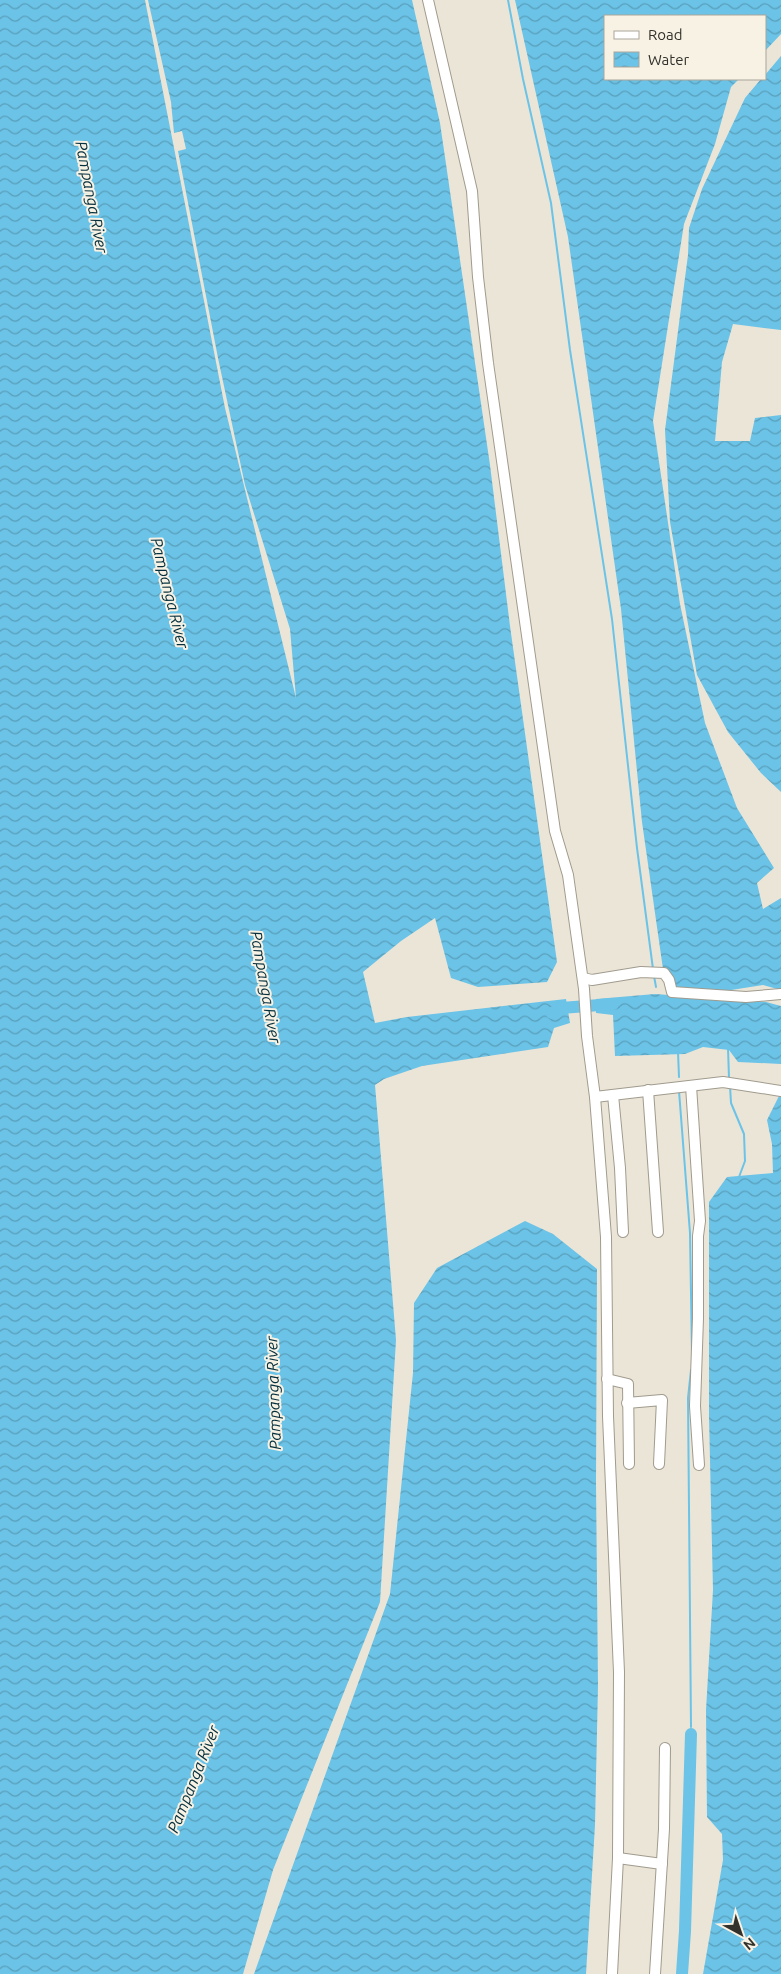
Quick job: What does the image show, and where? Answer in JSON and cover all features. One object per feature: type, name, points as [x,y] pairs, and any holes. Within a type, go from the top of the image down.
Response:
[{"type":"street","points":[[428,0],[472,191],[478,277],[498,431],[555,831],[568,875],[583,978],[587,1036],[595,1096],[606,1237],[608,1380],[619,1672],[618,1858],[612,1974]]},
{"type":"street","points":[[583,978],[592,980],[650,972],[664,973],[669,980],[672,992],[746,997],[781,994]]},
{"type":"street","points":[[595,1096],[723,1082],[781,1091]]},
{"type":"street","points":[[691,1086],[700,1221],[698,1236],[698,1327],[695,1406],[699,1466]]},
{"type":"street","points":[[648,1090],[658,1232]]},
{"type":"street","points":[[613,1095],[620,1168],[623,1232]]},
{"type":"street","points":[[608,1380],[628,1384],[629,1464]]},
{"type":"street","points":[[627,1403],[662,1400],[659,1464]]},
{"type":"street","points":[[656,1974],[662,1864],[665,1748]]},
{"type":"street","points":[[618,1858],[662,1864]]},
{"type":"water","name":"Pampanga River","points":[[0,0],[145,0],[225,408],[296,698],[290,629],[245,485],[178,151],[186,149],[182,131],[174,133],[171,102],[148,0],[412,0],[440,123],[490,465],[510,626],[557,962],[547,982],[478,987],[451,978],[435,918],[401,941],[363,972],[375,1023],[407,1017],[566,999],[570,1023],[554,1028],[548,1047],[422,1066],[384,1079],[375,1085],[396,1340],[380,1602],[273,1870],[243,1974],[0,1974]]},
{"type":"water","points":[[515,0],[781,0],[781,34],[766,50],[766,15],[604,15],[604,80],[738,80],[731,87],[715,144],[684,224],[653,421],[680,604],[705,723],[737,808],[774,868],[757,883],[763,909],[781,898],[781,990],[763,985],[725,991],[675,988],[673,976],[663,969],[642,822],[621,609],[568,237]]},
{"type":"water","points":[[781,56],[781,330],[733,324],[722,362],[715,441],[750,441],[755,418],[781,415],[781,792],[761,773],[728,732],[697,675],[670,522],[665,430],[688,255],[689,228],[702,189],[745,98],[760,80],[766,80],[766,74]]},
{"type":"water","points":[[655,994],[766,1002],[781,1006],[781,1064],[738,1062],[729,1050],[703,1047],[685,1054],[615,1056],[613,1015],[596,1013],[596,999]]},
{"type":"water","points":[[779,1096],[781,1096],[781,1974],[703,1974],[723,1860],[722,1834],[707,1817],[706,1710],[713,1590],[709,1416],[709,1202],[727,1177],[773,1173],[772,1144],[767,1120]]},
{"type":"water","points":[[525,1221],[553,1234],[597,1269],[596,1482],[598,1685],[595,1825],[586,1974],[254,1974],[390,1594],[413,1373],[414,1303],[437,1268]]},
{"type":"waterway","points":[[508,0],[523,79],[551,203],[570,350],[612,619],[637,848],[653,969]]},
{"type":"waterway","points":[[654,976],[656,987]]},
{"type":"waterway","points":[[552,1013],[561,1008],[613,1004]]},
{"type":"waterway","points":[[728,1048],[729,1078]]},
{"type":"waterway","points":[[678,1052],[679,1077]]},
{"type":"waterway","points":[[730,1086],[731,1103],[744,1134],[745,1161],[739,1177]]},
{"type":"waterway","points":[[679,1091],[690,1233],[692,1353]]},
{"type":"waterway","points":[[691,1370],[688,1398],[691,1727]]},
{"type":"waterway","points":[[682,1974],[691,1734]]}]
